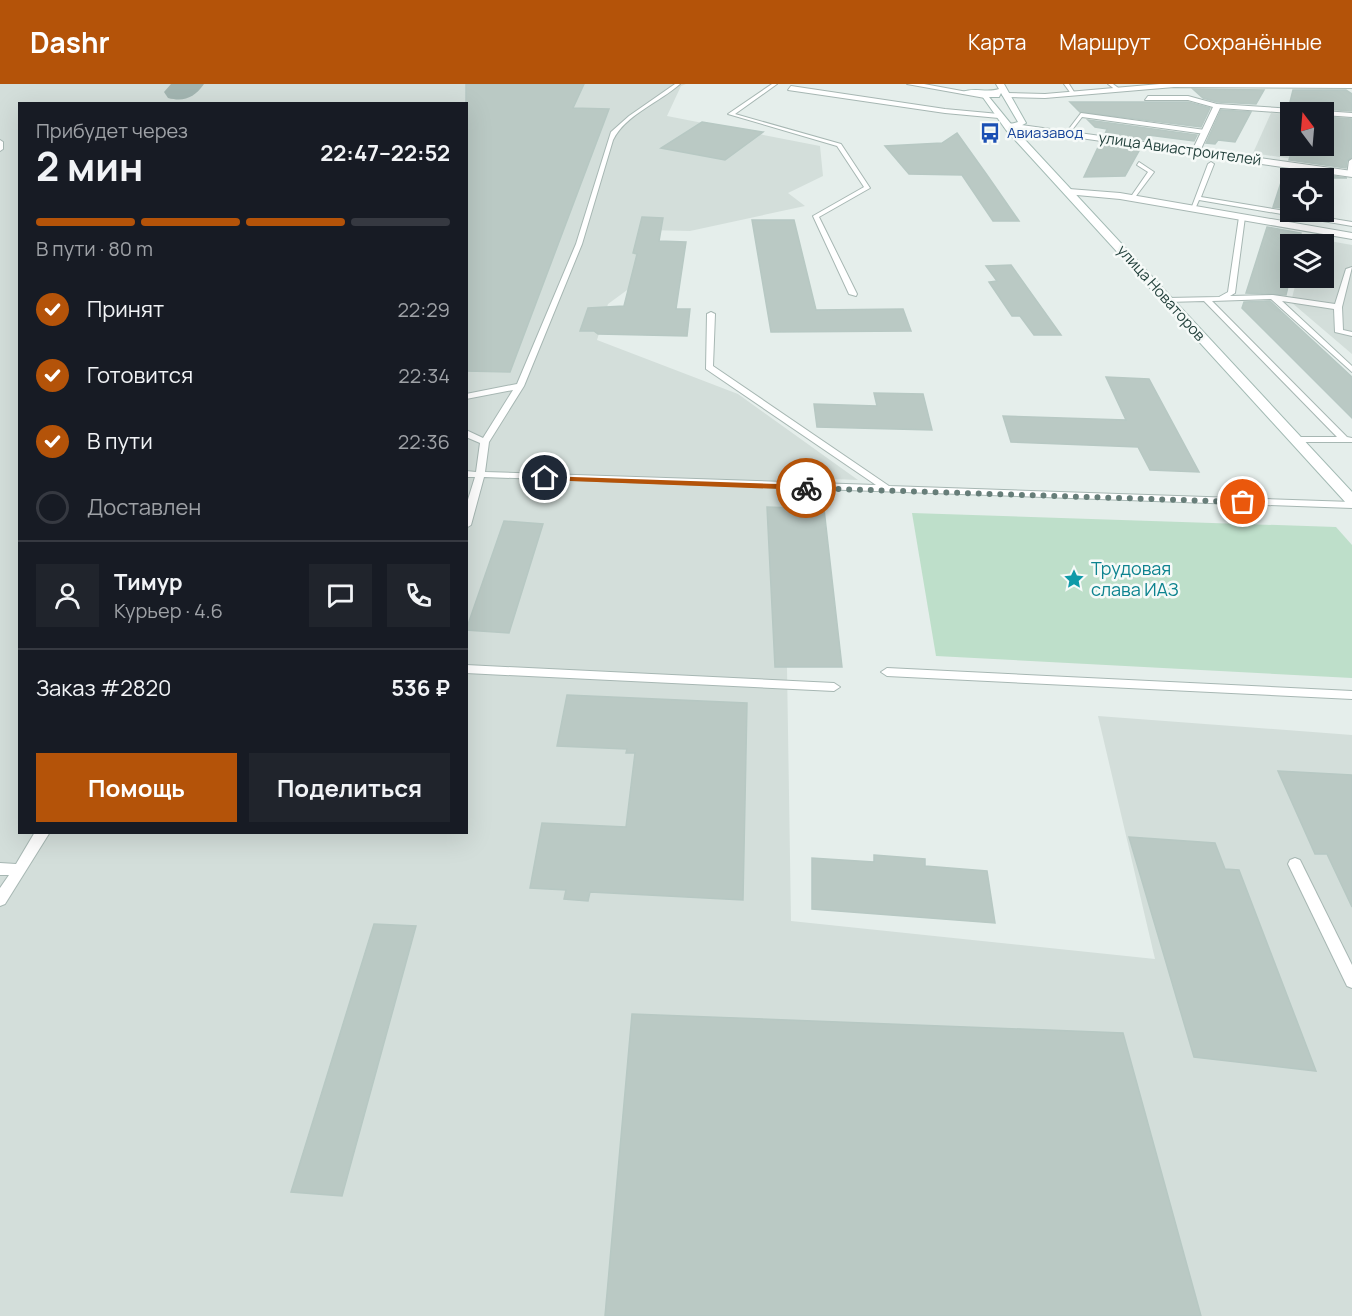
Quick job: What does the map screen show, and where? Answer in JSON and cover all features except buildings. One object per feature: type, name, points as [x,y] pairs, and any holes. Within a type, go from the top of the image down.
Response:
[{"type":"street","points":[[911,84],[948,87],[985,96],[1004,92],[1059,99],[1131,98]]},
{"type":"street","points":[[1046,96],[1174,85],[1352,86]]},
{"type":"street","points":[[791,88],[945,111],[999,116]]},
{"type":"street","points":[[1119,90],[1140,91],[1155,98]]},
{"type":"street","points":[[967,92],[997,95],[1004,92]]},
{"type":"street","points":[[1004,92],[1022,123],[1010,126]]},
{"type":"street","name":"улица Новаторов","points":[[985,96],[999,116],[1352,503]]},
{"type":"street","points":[[1143,98],[1188,98],[1217,106],[1280,110]]},
{"type":"street","points":[[1196,151],[1217,106]]},
{"type":"street","points":[[1334,114],[1352,115]]},
{"type":"street","name":"улица Авиастроителей","points":[[1010,126],[1351,174]]},
{"type":"street","points":[[1069,192],[1133,198],[1352,236]]},
{"type":"lane","points":[[468,518],[480,475],[485,441],[520,386],[579,244],[610,140],[614,132],[631,117],[678,84]]},
{"type":"lane","points":[[775,84],[731,114],[838,145],[867,188],[816,216],[853,294]]},
{"type":"lane","points":[[1066,84],[1074,94]]},
{"type":"lane","points":[[1110,84],[1119,90]]},
{"type":"lane","points":[[1068,133],[1082,116],[1204,132]]},
{"type":"lane","points":[[0,142],[0,149]]},
{"type":"lane","points":[[1351,174],[1352,161]]},
{"type":"lane","points":[[1133,198],[1151,172],[1139,164]]},
{"type":"lane","points":[[1192,208],[1211,164]]},
{"type":"lane","points":[[1197,198],[1280,211]]},
{"type":"lane","points":[[1252,219],[1257,199]]},
{"type":"lane","points":[[1221,299],[1232,293],[1242,217]]},
{"type":"lane","points":[[1334,220],[1352,224]]},
{"type":"lane","points":[[1352,269],[1349,268],[1338,307],[1338,332],[1352,334]]},
{"type":"lane","points":[[1167,300],[1270,297],[1338,307]]},
{"type":"lane","points":[[1270,297],[1352,370]]},
{"type":"lane","points":[[1208,300],[1348,440]]},
{"type":"lane","points":[[711,314],[709,368],[889,491]]},
{"type":"lane","points":[[468,397],[520,386]]},
{"type":"lane","points":[[468,434],[485,441]]},
{"type":"lane","points":[[1296,440],[1348,440]]},
{"type":"lane","points":[[468,474],[889,491],[1352,503]]},
{"type":"lane","points":[[468,669],[834,687]]},
{"type":"lane","points":[[887,672],[1352,695]]},
{"type":"lane","points":[[0,900],[42,834]]},
{"type":"lane","points":[[1295,864],[1352,981]]},
{"type":"lane","points":[[0,869],[20,870]]},
{"type":"shaded area","points":[[0,84],[686,84],[681,86],[667,116],[820,146],[823,176],[788,193],[805,206],[690,231],[646,230],[649,274],[608,304],[597,340],[738,394],[858,480],[784,477],[791,921],[1155,959],[1098,716],[1352,735],[1352,1316],[0,1316]]},
{"type":"shaded area","points":[[1271,113],[1280,113],[1280,156],[1334,156],[1334,117],[1352,118],[1352,168],[1253,153]]},
{"type":"shaded area","points":[[1334,242],[1352,245],[1352,354],[1291,302],[1294,288],[1334,288]]},
{"type":"green space","points":[[912,513],[1336,527],[1352,545],[1352,678],[936,656]]},
{"type":"taxiway","points":[[179,92],[189,84]]},
{"type":"way so far","points":[[806,488],[1243,502]]},
{"type":"place","name":"Авиазавод","points":[[990,133]]},
{"type":"place","name":"Трудовая слава ИАЗ","points":[[1074,579]]},
{"type":"route","points":[[545,478],[806,488]]}]
